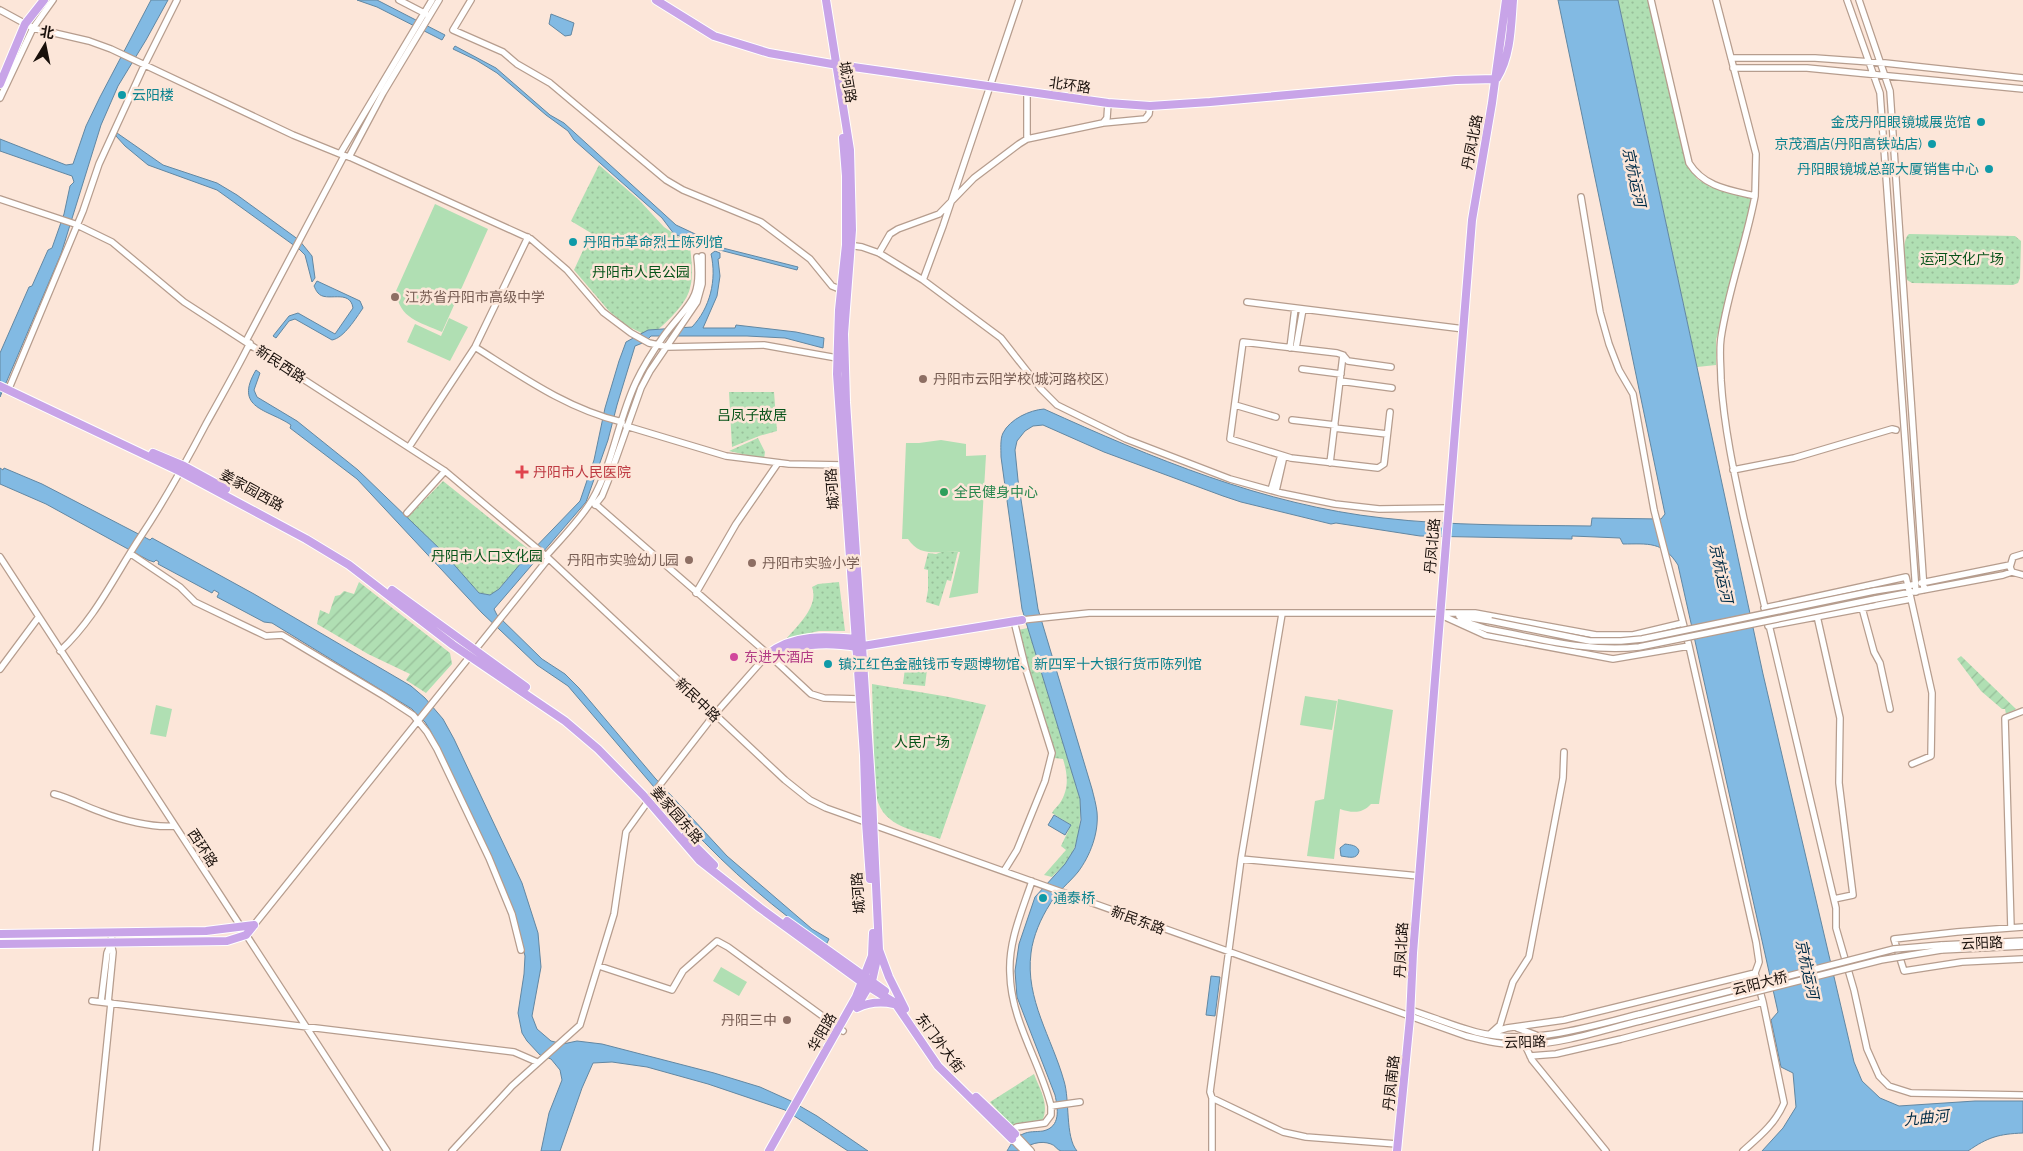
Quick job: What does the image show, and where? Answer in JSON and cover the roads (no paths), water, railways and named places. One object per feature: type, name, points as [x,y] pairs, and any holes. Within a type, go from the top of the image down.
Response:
[{"type":"main road","points":[[0,84],[44,0]]},
{"type":"main road","name":"北环路","points":[[656,0],[714,36],[769,53],[1108,103],[1150,106],[1456,80],[1496,79]]},
{"type":"main road","name":"城河路","points":[[821,0],[834,64]]},
{"type":"main road","name":"城河路","points":[[826,0],[843,127],[849,245],[844,334],[845,366],[874,940],[867,982]]},
{"type":"main road","points":[[1496,79],[1506,0]]},
{"type":"main road","points":[[1496,79],[1503,67],[1510,31],[1513,0]]},
{"type":"main road","name":"丹凤北路","points":[[1410,1014],[1439,614],[1472,220],[1496,79]]},
{"type":"main road","name":"城河路","points":[[849,245],[839,310],[837,358],[843,466],[859,644],[860,699],[879,950],[898,994]]},
{"type":"main road","name":"姜家园西路","points":[[4,385],[183,469],[359,566],[471,654]]},
{"type":"main road","points":[[771,656],[786,643],[805,638],[821,636],[859,644],[1018,620]]},
{"type":"main road","name":"姜家园东路","points":[[471,654],[577,725],[651,796],[699,860],[760,908],[867,982]]},
{"type":"main road","points":[[0,944],[227,940],[254,925]]},
{"type":"main road","points":[[0,934],[243,931]]},
{"type":"main road","name":"城河路","points":[[867,982],[879,950]]},
{"type":"main road","name":"东门外大街","points":[[867,982],[899,1005],[938,1066],[1011,1134]]},
{"type":"main road","name":"华阳路","points":[[841,1030],[855,1009],[867,982]]},
{"type":"main road","name":"华阳路","points":[[789,1119],[867,982]]},
{"type":"main road","name":"东门外大街","points":[[898,994],[899,1005]]},
{"type":"main road","points":[[855,1009],[866,1003],[877,1002],[899,1005]]},
{"type":"main road","name":"丹凤南路","points":[[1397,1148],[1410,1014]]},
{"type":"main road","points":[[769,1151],[789,1119]]},
{"type":"main road","points":[[774,1151],[789,1119]]},
{"type":"street","points":[[0,98],[29,26],[53,0]]},
{"type":"street","points":[[4,385],[76,225],[99,164],[144,66],[178,0]]},
{"type":"street","points":[[399,0],[427,14]]},
{"type":"street","points":[[427,14],[432,0]]},
{"type":"street","points":[[60,651],[76,636],[131,554],[183,469],[344,156],[427,14],[438,0]]},
{"type":"street","points":[[471,0],[453,30],[503,52],[517,64],[550,83],[666,180],[683,190],[761,222],[810,259],[832,286],[842,290]]},
{"type":"street","points":[[923,280],[1020,0]]},
{"type":"street","points":[[1650,0],[1689,163],[1700,178],[1711,184],[1755,196]]},
{"type":"street","points":[[1716,0],[1756,154],[1755,196],[1751,220],[1730,295],[1720,350],[1723,412],[1733,470],[1768,626],[1836,908],[1836,928],[1854,990],[1867,1049],[1878,1076],[1889,1086],[1911,1093],[2023,1095]]},
{"type":"street","points":[[1847,0],[1880,93],[1911,585],[1932,693],[1931,756],[1912,764]]},
{"type":"street","points":[[1859,0],[1890,91],[1924,590]]},
{"type":"street","points":[[0,10],[29,26],[89,41],[114,50],[144,66],[292,135],[528,237],[567,270],[603,312],[648,343],[666,347],[764,346],[837,358]]},
{"type":"street","points":[[344,156],[383,93],[415,35]]},
{"type":"street","points":[[1731,58],[1816,58],[2023,78]]},
{"type":"street","points":[[1734,68],[1807,68],[2023,89]]},
{"type":"street","points":[[1027,92],[1027,139]]},
{"type":"street","points":[[1103,123],[1107,118],[1108,103]]},
{"type":"street","points":[[879,253],[890,234],[898,229],[939,214],[974,178],[1027,139],[1103,123],[1145,119],[1149,114],[1150,106]]},
{"type":"street","points":[[1580,197],[1600,312],[1608,344],[1619,370],[1633,394],[1655,514],[1689,646],[1756,942],[1759,962],[1754,973],[1763,1002],[1784,1102],[1771,1127],[1743,1151]]},
{"type":"street","name":"新民西路","points":[[0,199],[76,225],[112,242],[184,302],[445,471],[546,557]]},
{"type":"street","points":[[409,447],[474,347],[528,237]]},
{"type":"street","points":[[849,245],[879,253],[923,280],[1001,338],[1040,389],[1058,405],[1126,439],[1230,479],[1335,504],[1379,509],[1448,508]]},
{"type":"street","points":[[254,925],[492,628],[546,557],[593,503],[603,476],[621,423],[635,383],[663,337],[688,309],[696,289],[699,256],[703,274],[700,292],[690,315],[666,347],[621,423]]},
{"type":"street","points":[[1247,302],[1464,329]]},
{"type":"street","points":[[1293,348],[1295,308]]},
{"type":"street","points":[[1293,348],[1303,309]]},
{"type":"street","points":[[1390,412],[1384,464],[1381,467],[1374,468],[1330,463],[1282,455],[1230,439],[1243,342],[1343,355],[1348,361],[1391,367]]},
{"type":"street","points":[[474,347],[534,384],[602,418],[726,456],[778,463],[843,466]]},
{"type":"street","points":[[1330,463],[1343,355]]},
{"type":"street","points":[[1302,369],[1392,388]]},
{"type":"street","points":[[1234,405],[1276,417]]},
{"type":"street","points":[[1292,420],[1387,434]]},
{"type":"street","points":[[1733,470],[1794,458],[1892,429],[1896,430]]},
{"type":"street","points":[[1273,490],[1282,455]]},
{"type":"street","points":[[696,593],[736,524],[778,463]]},
{"type":"street","points":[[406,513],[445,471]]},
{"type":"street","points":[[593,503],[771,656],[811,694],[824,698],[860,699]]},
{"type":"street","points":[[131,554],[180,587],[196,602],[266,636],[282,636],[384,696],[419,720],[437,750],[489,858],[512,914],[521,950]]},
{"type":"street","points":[[1768,626],[1862,608],[1924,590],[2002,575],[2011,568],[2013,557],[2023,554]]},
{"type":"street","name":"西环路","points":[[0,557],[387,1151]]},
{"type":"street","name":"新民中路","points":[[546,557],[784,780],[810,800],[826,808],[869,823]]},
{"type":"street","points":[[1439,614],[1491,621],[1590,641],[1621,642],[1923,582],[2011,568],[2023,575]]},
{"type":"street","points":[[1764,608],[1906,577],[1911,585]]},
{"type":"street","points":[[1439,614],[1488,629],[1585,648],[1616,650],[1639,647],[1875,599],[1912,595]]},
{"type":"street","points":[[1862,608],[1874,652],[1880,663],[1890,708]]},
{"type":"street","points":[[1004,871],[1017,850],[1045,781],[1052,753],[1051,743],[1026,670],[1018,620],[1089,614],[1475,613],[1596,635],[1633,635],[1683,623]]},
{"type":"street","points":[[1212,1151],[1212,1098],[1210,1092],[1241,859],[1282,614]]},
{"type":"street","points":[[1439,614],[1484,635],[1613,659],[1689,646]]},
{"type":"street","points":[[1818,616],[1840,718],[1839,783],[1854,895],[1834,899]]},
{"type":"street","points":[[0,669],[38,618]]},
{"type":"street","points":[[452,1151],[537,1062],[580,1025],[614,914],[626,832],[651,796],[714,715],[771,656]]},
{"type":"street","points":[[2011,928],[2005,718],[2023,711]]},
{"type":"street","points":[[1490,1034],[1500,1025],[1513,982],[1529,957],[1563,778],[1564,752]]},
{"type":"street","points":[[54,794],[104,813],[145,824],[165,827],[174,826]]},
{"type":"street","name":"新民东路","points":[[869,823],[1229,952],[1410,1014]]},
{"type":"street","points":[[1241,859],[1419,876]]},
{"type":"street","points":[[1029,1151],[1011,1134],[1017,1127],[1044,1123],[1050,1115],[1052,1106],[1019,1020],[1009,973],[1014,938],[1035,882]]},
{"type":"street","points":[[2023,927],[1894,939],[1904,971],[1962,962],[2023,959]]},
{"type":"street","points":[[96,1151],[107,1003],[113,952],[111,943],[112,932]]},
{"type":"street","points":[[599,966],[672,990],[683,970],[717,941],[728,947],[841,1030]]},
{"type":"street","name":"云阳路","points":[[1941,947],[2023,941]]},
{"type":"street","name":"云阳路","points":[[1941,947],[2023,946]]},
{"type":"street","name":"云阳大桥","points":[[1640,1014],[1894,950],[1941,947]]},
{"type":"street","name":"云阳大桥","points":[[1640,1021],[1881,960],[1941,947]]},
{"type":"street","points":[[1490,1034],[1516,1027],[1564,1020],[1754,973]]},
{"type":"street","points":[[92,1001],[514,1052],[537,1062]]},
{"type":"street","points":[[1530,1056],[1556,1054],[1620,1040],[1763,1002]]},
{"type":"street","name":"云阳路","points":[[1410,1014],[1477,1032],[1505,1036],[1556,1034],[1640,1014]]},
{"type":"street","name":"云阳路","points":[[1410,1014],[1494,1043],[1525,1045],[1566,1040],[1640,1021]]},
{"type":"street","points":[[1500,1025],[1516,1027],[1538,1036]]},
{"type":"street","points":[[1525,1045],[1530,1056],[1606,1151]]},
{"type":"street","points":[[1212,1098],[1283,1132],[1306,1137],[1397,1148]]},
{"type":"street","points":[[1052,1106],[1080,1102]]},
{"type":"water","points":[[151,0],[168,0],[118,86],[101,125],[61,254],[0,397],[0,353],[29,287],[32,286],[48,250],[52,248],[64,214],[70,186],[74,182],[72,176],[0,151],[0,139],[66,165],[73,164],[86,126]]},
{"type":"water","points":[[357,0],[377,0],[445,35],[442,40],[377,7]]},
{"type":"water","points":[[1558,0],[1618,0],[1763,674],[1854,1062],[1862,1081],[1880,1098],[1899,1106],[1975,1101],[2023,1101],[2023,1133],[1994,1137],[1968,1151],[1762,1151],[1783,1128],[1796,1107],[1793,1073],[1781,1067],[1771,1020],[1778,1012],[1678,565],[1667,552],[1647,544],[1623,544],[1620,538],[1572,536],[1572,539],[1420,536],[1336,523],[1331,524],[1223,496],[1104,452],[1043,425],[1033,426],[1025,431],[1017,441],[1015,450],[1018,480],[1038,609],[1092,789],[1097,809],[1097,828],[1093,844],[1078,872],[1056,895],[1047,909],[1036,934],[1031,953],[1030,970],[1032,986],[1041,1018],[1064,1081],[1069,1128],[1073,1145],[1077,1151],[1061,1151],[1043,1142],[1031,1145],[1021,1151],[1007,1151],[1012,1143],[1023,1134],[1049,1129],[1053,1126],[1057,1117],[1055,1095],[1017,997],[1015,971],[1019,944],[1035,897],[1065,864],[1075,848],[1081,820],[1080,799],[1022,609],[1001,457],[1002,435],[1010,423],[1027,413],[1044,409],[1167,462],[1209,477],[1252,491],[1339,512],[1409,521],[1461,524],[1591,526],[1592,518],[1661,519],[1665,514]]},
{"type":"water","points":[[551,14],[574,23],[571,35],[565,36],[549,24]]},
{"type":"water","points":[[455,46],[496,68],[550,115],[564,123],[676,225],[708,240],[707,244],[798,267],[797,270],[708,247],[674,234],[662,218],[574,140],[568,131],[546,115],[497,73],[453,49]]},
{"type":"water","points":[[117,133],[163,165],[217,183],[237,195],[299,240],[312,256],[315,278],[312,282],[305,255],[299,249],[217,190],[148,165],[125,146],[116,136]]},
{"type":"water","points":[[715,251],[720,253],[720,258],[718,259],[720,276],[717,296],[703,328],[735,328],[736,325],[796,332],[824,338],[823,348],[785,338],[747,336],[651,336],[645,342],[635,346],[608,440],[586,502],[494,609],[497,615],[542,659],[565,674],[579,688],[655,778],[727,856],[812,929],[829,939],[826,945],[754,889],[688,827],[568,686],[537,665],[482,613],[357,479],[290,428],[291,425],[256,406],[251,400],[249,393],[250,383],[256,370],[260,373],[254,390],[257,397],[297,421],[358,470],[442,551],[479,593],[490,595],[499,589],[527,556],[580,501],[594,460],[605,408],[626,342],[648,330],[692,327],[708,302],[713,274],[711,254]]},
{"type":"water","points":[[317,281],[360,301],[363,308],[349,327],[341,336],[332,340],[295,319],[289,321],[276,338],[273,336],[289,316],[298,313],[335,334],[353,308],[351,302],[343,297],[322,296],[314,286]]},
{"type":"water","points":[[0,468],[42,484],[150,540],[152,538],[254,594],[411,686],[425,698],[443,719],[454,739],[522,883],[538,933],[541,967],[532,1016],[537,1029],[551,1041],[563,1044],[577,1041],[602,1044],[760,1087],[791,1101],[817,1116],[868,1151],[848,1151],[785,1110],[708,1084],[647,1067],[612,1062],[593,1063],[582,1088],[560,1151],[541,1151],[549,1113],[562,1080],[560,1070],[551,1059],[540,1055],[522,1033],[518,1013],[525,956],[514,913],[461,793],[425,722],[412,709],[272,623],[264,622],[217,597],[219,593],[214,590],[212,593],[158,564],[159,562],[156,560],[154,562],[148,560],[46,504],[0,484]]},
{"type":"water","points":[[1054,815],[1071,825],[1065,835],[1048,825]]},
{"type":"water","points":[[1345,844],[1357,848],[1358,854],[1352,857],[1341,856],[1340,848]]},
{"type":"water","points":[[1211,976],[1220,977],[1215,1016],[1206,1015]]},
{"type":"place","name":"云阳楼","points":[[122,95]]},
{"type":"place","name":"金茂丹阳眼镜城展览馆","points":[[1981,122]]},
{"type":"place","name":"京茂酒店(丹阳高铁站店)","points":[[1932,144]]},
{"type":"place","name":"丹阳眼镜城总部大厦销售中心","points":[[1989,169]]},
{"type":"place","name":"丹阳市革命烈士陈列馆","points":[[573,242]]},
{"type":"place","name":"江苏省丹阳市高级中学","points":[[395,297]]},
{"type":"place","name":"丹阳市云阳学校(城河路校区)","points":[[923,379]]},
{"type":"place","name":"丹阳市人民医院","points":[[522,472]]},
{"type":"place","name":"全民健身中心","points":[[944,492]]},
{"type":"place","name":"丹阳市实验幼儿园","points":[[689,560]]},
{"type":"place","name":"丹阳市实验小学","points":[[752,563]]},
{"type":"place","name":"东进大酒店","points":[[734,657]]},
{"type":"place","name":"镇江红色金融钱币专题博物馆、新四军十大银行货币陈列馆","points":[[828,664]]},
{"type":"place","name":"通泰桥","points":[[1043,898]]},
{"type":"place","name":"丹阳三中","points":[[787,1020]]},
{"type":"water label","name":"京杭运河","points":[[1634,177]]},
{"type":"water label","name":"京杭运河","points":[[1721,573]]},
{"type":"water label","name":"京杭运河","points":[[1807,969]]},
{"type":"water label","name":"九曲河","points":[[1926,1118]]},
{"type":"park label","name":"运河文化广场","points":[[1962,259]]},
{"type":"park label","name":"丹阳市人民公园","points":[[641,272]]},
{"type":"park label","name":"吕凤子故居","points":[[752,415]]},
{"type":"park label","name":"丹阳市人口文化园","points":[[487,556]]},
{"type":"park label","name":"人民广场","points":[[922,742]]}]
